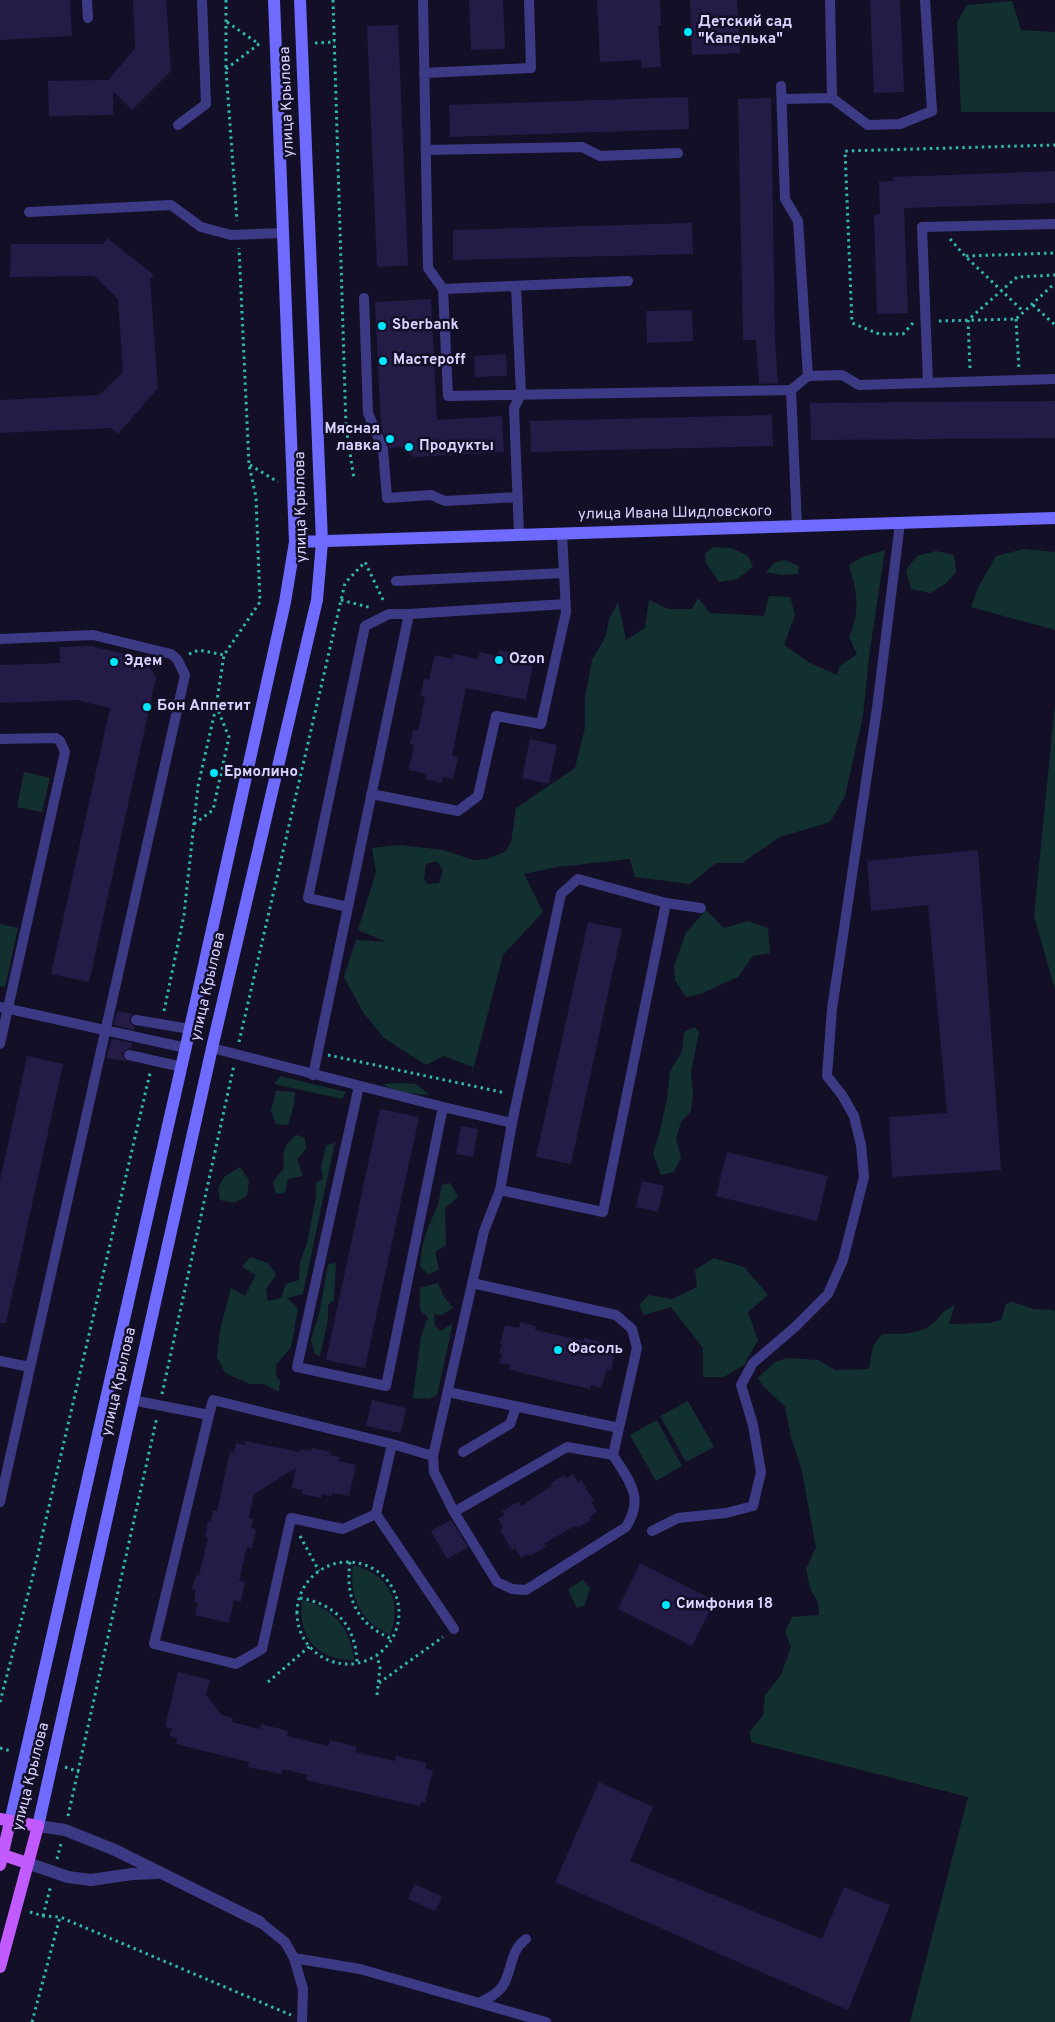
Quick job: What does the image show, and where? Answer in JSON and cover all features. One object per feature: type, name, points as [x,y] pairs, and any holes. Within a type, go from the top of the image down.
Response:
[{"type":"main road","name":"улица Крылова","points":[[1,1858],[5,1821],[72,1555],[286,602],[295,542],[283,232],[271,0]]},
{"type":"main road","name":"улица Крылова","points":[[0,1967],[38,1826],[212,1048],[317,600],[322,542],[300,0]]},
{"type":"main road","name":"улица Ивана Шидловского","points":[[295,542],[1055,518]]},
{"type":"main road","points":[[5,1821],[38,1826]]},
{"type":"main road","points":[[1,1858],[27,1863]]},
{"type":"street","points":[[38,1826],[64,1830],[115,1850],[260,1922]]},
{"type":"street","points":[[27,1863],[68,1877],[91,1880],[132,1874],[159,1873]]},
{"type":"lane","points":[[87,0],[88,18]]},
{"type":"lane","points":[[178,125],[206,104],[202,0]]},
{"type":"lane","points":[[423,0],[428,268],[443,289],[448,396],[791,390],[808,376],[842,375],[859,385],[1055,378]]},
{"type":"lane","points":[[424,73],[531,68],[529,0]]},
{"type":"lane","points":[[830,0],[832,98]]},
{"type":"lane","points":[[782,99],[832,98],[868,125],[900,124],[932,111],[925,0]]},
{"type":"lane","points":[[782,86],[784,199],[798,221],[808,376]]},
{"type":"lane","points":[[426,150],[582,147],[600,156],[678,153]]},
{"type":"lane","points":[[29,212],[171,206],[201,227],[231,235],[283,232]]},
{"type":"lane","points":[[928,383],[922,227],[1055,224]]},
{"type":"lane","points":[[443,289],[628,281]]},
{"type":"lane","points":[[516,286],[521,394],[514,408],[519,534]]},
{"type":"lane","points":[[364,298],[368,413],[382,449],[387,498],[431,495],[445,501],[518,498]]},
{"type":"lane","points":[[791,390],[797,527]]},
{"type":"lane","points":[[652,1531],[678,1518],[726,1513],[753,1506],[761,1472],[753,1425],[741,1386],[754,1362],[795,1327],[828,1294],[843,1260],[864,1177],[861,1145],[854,1116],[842,1095],[827,1076],[832,1009],[875,717],[900,523]]},
{"type":"lane","points":[[370,794],[458,811],[478,796],[496,716],[542,724],[566,604],[562,533]]},
{"type":"lane","points":[[396,582],[564,573]]},
{"type":"lane","points":[[348,907],[308,898],[365,626],[389,614],[566,604]]},
{"type":"lane","points":[[314,1075],[370,794],[409,614]]},
{"type":"lane","points":[[0,639],[93,635],[171,654],[182,666],[185,675],[0,1502]]},
{"type":"lane","points":[[0,739],[56,738],[64,746],[65,752],[4,1008],[0,1044]]},
{"type":"lane","points":[[472,1282],[616,1315],[632,1329],[637,1348],[613,1455],[634,1491],[634,1515],[626,1527],[526,1590],[512,1590],[497,1582],[454,1512],[434,1472],[433,1456],[472,1282],[484,1232],[500,1190],[512,1122],[561,894],[578,879],[666,903],[702,908]]},
{"type":"lane","points":[[500,1190],[603,1212],[666,903]]},
{"type":"lane","points":[[4,1008],[186,1048]]},
{"type":"lane","points":[[136,1020],[190,1029]]},
{"type":"lane","points":[[212,1048],[443,1108],[512,1122]]},
{"type":"lane","points":[[129,1055],[182,1067]]},
{"type":"lane","points":[[359,1086],[298,1367],[386,1386],[443,1108]]},
{"type":"lane","points":[[0,1361],[30,1367]]},
{"type":"lane","points":[[448,1392],[619,1428]]},
{"type":"lane","points":[[132,1400],[209,1415]]},
{"type":"lane","points":[[376,1514],[343,1529],[291,1518],[262,1649],[236,1664],[154,1644],[212,1400],[392,1444],[433,1456]]},
{"type":"lane","points":[[463,1452],[510,1424],[516,1406]]},
{"type":"lane","points":[[392,1444],[376,1514],[454,1629]]},
{"type":"lane","points":[[454,1512],[566,1447],[613,1455]]},
{"type":"lane","points":[[260,1922],[284,1942],[294,1958],[303,1989],[302,2020]]},
{"type":"lane","points":[[479,2002],[490,1997],[502,1987],[518,1945],[526,1939]]},
{"type":"lane","points":[[294,1958],[360,1969],[546,2022]]},
{"type":"path","points":[[161,1024],[184,915],[198,786],[216,708],[224,655],[260,602],[256,497],[249,465],[238,234],[226,69],[226,0]]},
{"type":"path","points":[[333,0],[346,427],[354,479]]},
{"type":"path","points":[[226,22],[259,44],[226,69]]},
{"type":"path","points":[[925,308],[903,334],[879,334],[852,323],[846,151],[1055,145]]},
{"type":"path","points":[[940,227],[965,256],[1024,312]]},
{"type":"path","points":[[965,256],[1055,252]]},
{"type":"path","points":[[968,320],[1017,277],[1055,275]]},
{"type":"path","points":[[926,321],[1016,319],[1055,283]]},
{"type":"path","points":[[1033,305],[1055,324]]},
{"type":"path","points":[[1016,319],[1020,380]]},
{"type":"path","points":[[968,320],[970,382]]},
{"type":"path","points":[[249,465],[278,482]]},
{"type":"path","points":[[43,1916],[79,1772],[236,1054],[345,583],[365,562],[389,614]]},
{"type":"path","points":[[341,600],[389,614]]},
{"type":"path","points":[[199,650],[224,655]]},
{"type":"path","points":[[194,824],[213,810],[230,737],[216,708]]},
{"type":"path","points":[[318,1053],[518,1096]]},
{"type":"path","points":[[0,1702],[32,1579],[153,1061]]},
{"type":"path","points":[[291,1518],[319,1571]]},
{"type":"path","points":[[350,1562],[348,1586],[356,1609],[371,1627],[392,1638]]},
{"type":"path","points":[[350,1562],[372,1568],[386,1579],[395,1594],[399,1616],[392,1638],[377,1655],[357,1663],[334,1662],[323,1658],[310,1646],[301,1632],[298,1621],[300,1598],[307,1583],[319,1571],[339,1563],[350,1562]]},
{"type":"path","points":[[300,1598],[323,1604],[342,1618],[354,1639],[357,1663]]},
{"type":"path","points":[[379,1683],[454,1629]]},
{"type":"path","points":[[268,1682],[310,1646]]},
{"type":"path","points":[[377,1655],[380,1668],[377,1695]]},
{"type":"path","points":[[16,1908],[43,1916],[60,1917],[302,2020]]},
{"type":"path","points":[[32,2022],[60,1917]]},
{"type":"green space","points":[[1012,1],[1021,30],[1055,32],[1055,112],[961,112],[957,22],[967,5]]},
{"type":"green space","points":[[713,547],[731,548],[748,556],[753,567],[737,579],[719,582],[706,563],[705,554]]},
{"type":"green space","points":[[1024,549],[1055,552],[1055,630],[971,607],[978,588],[996,556]]},
{"type":"green space","points":[[885,550],[869,656],[863,716],[845,796],[830,822],[780,837],[742,863],[716,863],[690,884],[635,877],[630,859],[557,867],[524,874],[543,912],[503,955],[471,1078],[473,1067],[443,1056],[426,1065],[384,1038],[363,1012],[344,977],[356,940],[387,942],[358,930],[376,872],[372,848],[399,845],[443,850],[473,860],[487,859],[505,852],[511,843],[516,808],[575,768],[585,728],[585,698],[592,660],[606,636],[609,619],[618,602],[626,640],[645,628],[649,600],[668,609],[692,609],[698,598],[710,613],[764,616],[769,596],[790,597],[795,615],[784,645],[810,663],[837,675],[840,666],[857,654],[849,637],[855,618],[856,601],[849,565],[862,557]],"holes":[[[437,861],[443,871],[439,883],[427,884],[424,879],[426,864]]]},
{"type":"green space","points":[[936,551],[954,555],[956,572],[945,584],[930,593],[911,589],[906,570],[917,556]]},
{"type":"green space","points":[[784,560],[799,566],[798,574],[781,575],[766,572],[774,563]]},
{"type":"green space","points":[[1055,704],[1055,989],[1034,916]]},
{"type":"green space","points":[[24,772],[50,778],[42,812],[17,807]]},
{"type":"green space","points":[[706,910],[724,928],[748,921],[768,928],[770,953],[753,956],[738,977],[700,994],[686,997],[675,980],[674,966],[686,933]]},
{"type":"green space","points":[[0,924],[18,928],[5,987],[0,986]]},
{"type":"green space","points":[[695,1027],[699,1032],[691,1072],[693,1095],[691,1111],[681,1122],[676,1138],[681,1158],[674,1172],[661,1175],[653,1153],[667,1099],[670,1072],[682,1051],[684,1032]]},
{"type":"green space","points":[[280,1076],[346,1092],[342,1099],[274,1084]]},
{"type":"green space","points":[[382,1084],[416,1084],[430,1095],[398,1093]]},
{"type":"green space","points":[[276,1091],[295,1092],[294,1104],[288,1125],[276,1124],[271,1111]]},
{"type":"green space","points":[[297,1135],[305,1138],[306,1149],[297,1159],[303,1176],[288,1179],[285,1193],[276,1194],[273,1182],[284,1168],[283,1158],[287,1145]]},
{"type":"green space","points":[[335,1142],[303,1294],[287,1298],[298,1309],[291,1347],[276,1365],[276,1376],[280,1381],[279,1392],[264,1384],[250,1384],[225,1373],[217,1357],[220,1330],[231,1288],[245,1296],[256,1275],[242,1267],[250,1257],[268,1263],[276,1275],[266,1289],[268,1301],[281,1298],[286,1284],[299,1280],[300,1262],[307,1243],[316,1197],[316,1182],[323,1179],[321,1167],[326,1146]]},
{"type":"green space","points":[[240,1167],[249,1180],[247,1196],[234,1203],[220,1200],[218,1188],[224,1177]]},
{"type":"green space","points":[[450,1183],[458,1197],[445,1208],[446,1245],[435,1252],[439,1269],[429,1275],[420,1266],[422,1247],[438,1205],[442,1185]]},
{"type":"green space","points":[[714,1258],[744,1267],[768,1295],[748,1312],[758,1340],[744,1365],[724,1377],[703,1377],[703,1348],[671,1307],[644,1315],[639,1305],[649,1295],[672,1299],[697,1287],[695,1270]]},
{"type":"green space","points":[[336,1263],[334,1300],[328,1305],[328,1319],[320,1356],[315,1354],[311,1340],[320,1310],[328,1264]]},
{"type":"green space","points":[[438,1283],[443,1295],[453,1308],[442,1315],[434,1314],[435,1326],[441,1331],[453,1323],[437,1395],[429,1399],[413,1398],[421,1336],[428,1318],[420,1310],[420,1288]]},
{"type":"green space","points":[[1013,1302],[1033,1309],[1054,1310],[1055,1312],[1055,2022],[910,2022],[968,1797],[751,1742],[750,1732],[763,1715],[765,1695],[781,1675],[791,1647],[785,1632],[792,1617],[819,1615],[818,1603],[810,1588],[806,1569],[816,1548],[802,1471],[791,1437],[785,1406],[763,1386],[758,1378],[775,1362],[787,1358],[818,1360],[835,1370],[869,1369],[873,1346],[882,1334],[907,1333],[925,1329],[955,1305],[949,1324],[989,1323],[1001,1320],[1006,1304]]},
{"type":"green space","points":[[688,1401],[714,1447],[686,1462],[660,1416]]},
{"type":"green space","points":[[657,1420],[682,1466],[656,1481],[630,1435]]},
{"type":"green space","points":[[353,1565],[376,1575],[390,1591],[395,1611],[390,1635],[371,1623],[359,1607],[353,1588]]},
{"type":"green space","points":[[583,1580],[590,1589],[584,1606],[577,1608],[568,1589]]},
{"type":"green space","points":[[302,1600],[323,1608],[338,1621],[349,1638],[354,1660],[330,1656],[312,1644],[306,1635],[303,1625],[301,1613]]},
{"type":"building","points":[[0,0],[70,0],[72,36],[0,40]]},
{"type":"building","points":[[133,0],[166,0],[171,71],[132,110],[113,91],[113,115],[49,116],[48,81],[108,80],[135,49]]},
{"type":"building","points":[[469,0],[503,0],[505,49],[471,50]]},
{"type":"building","points":[[597,0],[660,0],[661,25],[658,26],[661,67],[642,68],[641,60],[600,62]]},
{"type":"building","points":[[690,0],[737,0],[740,53],[692,55]]},
{"type":"building","points":[[870,0],[900,0],[904,92],[874,93]]},
{"type":"building","points":[[398,25],[408,265],[377,267],[367,26]]},
{"type":"building","points":[[688,97],[689,129],[450,137],[449,105]]},
{"type":"building","points":[[771,98],[775,340],[778,383],[759,384],[756,340],[743,340],[738,99]]},
{"type":"building","points":[[1055,171],[1055,203],[904,208],[908,313],[877,314],[874,215],[880,214],[879,182],[893,181],[893,177]]},
{"type":"building","points":[[692,223],[693,254],[453,260],[453,230]]},
{"type":"building","points":[[107,238],[154,275],[150,279],[158,388],[118,434],[112,428],[0,433],[0,400],[99,395],[123,372],[118,299],[94,276],[10,277],[11,244],[103,244]]},
{"type":"building","points":[[431,299],[437,420],[502,416],[504,452],[414,457],[400,446],[390,449],[381,427],[375,302]]},
{"type":"building","points":[[692,310],[693,341],[647,343],[646,311]]},
{"type":"building","points":[[506,354],[507,376],[475,377],[474,356]]},
{"type":"building","points":[[1055,401],[1055,438],[811,440],[810,403]]},
{"type":"building","points":[[772,415],[773,446],[531,452],[530,421]]},
{"type":"building","points":[[89,646],[144,658],[156,678],[89,982],[51,974],[110,708],[77,700],[0,703],[0,665],[60,663],[59,647]]},
{"type":"building","points":[[499,650],[518,654],[516,660],[533,663],[526,700],[466,688],[452,756],[458,757],[453,779],[443,777],[442,783],[426,779],[427,774],[409,770],[414,745],[410,744],[413,730],[418,731],[425,697],[421,696],[424,678],[429,680],[435,655],[452,659],[453,654],[478,659],[480,652],[497,656]]},
{"type":"building","points":[[530,739],[557,745],[549,784],[522,778]]},
{"type":"building","points":[[978,850],[1001,1170],[892,1177],[889,1117],[947,1113],[928,905],[871,911],[867,861]]},
{"type":"building","points":[[588,922],[622,929],[571,1164],[536,1157]]},
{"type":"building","points":[[117,1011],[132,1014],[129,1022],[135,1027],[134,1030],[114,1025]]},
{"type":"building","points":[[112,1039],[132,1043],[131,1048],[122,1053],[126,1061],[106,1058]]},
{"type":"building","points":[[27,1056],[63,1064],[6,1323],[0,1323],[0,1181]]},
{"type":"building","points":[[380,1109],[419,1117],[365,1368],[326,1360]]},
{"type":"building","points":[[461,1126],[478,1129],[473,1157],[456,1154]]},
{"type":"building","points":[[727,1152],[828,1176],[817,1221],[716,1196]]},
{"type":"building","points":[[642,1181],[664,1186],[658,1212],[636,1207]]},
{"type":"building","points":[[520,1322],[536,1326],[535,1330],[584,1341],[584,1338],[602,1342],[600,1348],[615,1351],[611,1371],[607,1370],[601,1388],[591,1385],[590,1389],[522,1373],[509,1369],[510,1365],[499,1363],[502,1354],[499,1353],[502,1344],[500,1344],[505,1325],[519,1328]]},
{"type":"building","points":[[372,1400],[406,1408],[401,1433],[366,1426]]},
{"type":"building","points":[[245,1441],[299,1452],[300,1449],[311,1451],[312,1448],[331,1452],[330,1455],[340,1457],[339,1461],[356,1465],[349,1496],[332,1493],[332,1496],[322,1494],[321,1498],[302,1494],[303,1490],[292,1488],[296,1468],[254,1494],[249,1518],[253,1519],[251,1528],[256,1529],[252,1548],[247,1547],[239,1581],[245,1582],[241,1602],[234,1600],[229,1623],[195,1615],[198,1602],[194,1602],[196,1590],[192,1589],[196,1575],[199,1576],[208,1538],[205,1537],[208,1521],[211,1522],[213,1511],[217,1511],[230,1451],[234,1452],[236,1443],[245,1445]]},
{"type":"building","points":[[573,1474],[578,1483],[581,1480],[594,1501],[591,1502],[597,1512],[589,1517],[591,1520],[577,1528],[576,1525],[544,1544],[546,1547],[530,1556],[528,1554],[521,1558],[515,1548],[512,1550],[500,1530],[503,1528],[498,1519],[505,1515],[502,1511],[518,1502],[521,1506],[552,1486],[551,1483],[564,1475],[566,1478]]},
{"type":"building","points":[[451,1520],[468,1547],[447,1559],[431,1531]]},
{"type":"building","name":"Симфония 18","points":[[640,1563],[715,1601],[692,1646],[618,1609]]},
{"type":"building","points":[[178,1672],[210,1680],[206,1695],[222,1715],[233,1718],[232,1722],[260,1729],[261,1724],[288,1731],[287,1736],[328,1746],[330,1740],[357,1747],[355,1752],[395,1761],[396,1756],[426,1763],[425,1769],[433,1770],[425,1803],[421,1802],[420,1806],[306,1780],[307,1775],[283,1769],[281,1774],[248,1767],[249,1762],[176,1744],[177,1738],[170,1736],[172,1728],[165,1727]]},
{"type":"building","points":[[599,1782],[653,1807],[630,1861],[822,1939],[844,1887],[890,1905],[848,2010],[555,1882]]},
{"type":"building","points":[[415,1884],[442,1897],[435,1911],[408,1899]]},
{"type":"place","name":"Детский сад \"Капелька\"","points":[[688,32]]},
{"type":"place","name":"Sberbank","points":[[382,326]]},
{"type":"place","name":"Мастерoff","points":[[383,361]]},
{"type":"place","name":"Мясная лавка","points":[[390,439]]},
{"type":"place","name":"Продукты","points":[[409,447]]},
{"type":"place","name":"Ozon","points":[[499,660]]},
{"type":"place","name":"Эдем","points":[[114,662]]},
{"type":"place","name":"Бон Аппетит","points":[[147,707]]},
{"type":"place","name":"Ермолино","points":[[214,773]]},
{"type":"place","name":"Фасоль","points":[[558,1350]]},
{"type":"place","name":"Симфония 18","points":[[666,1605]]}]
